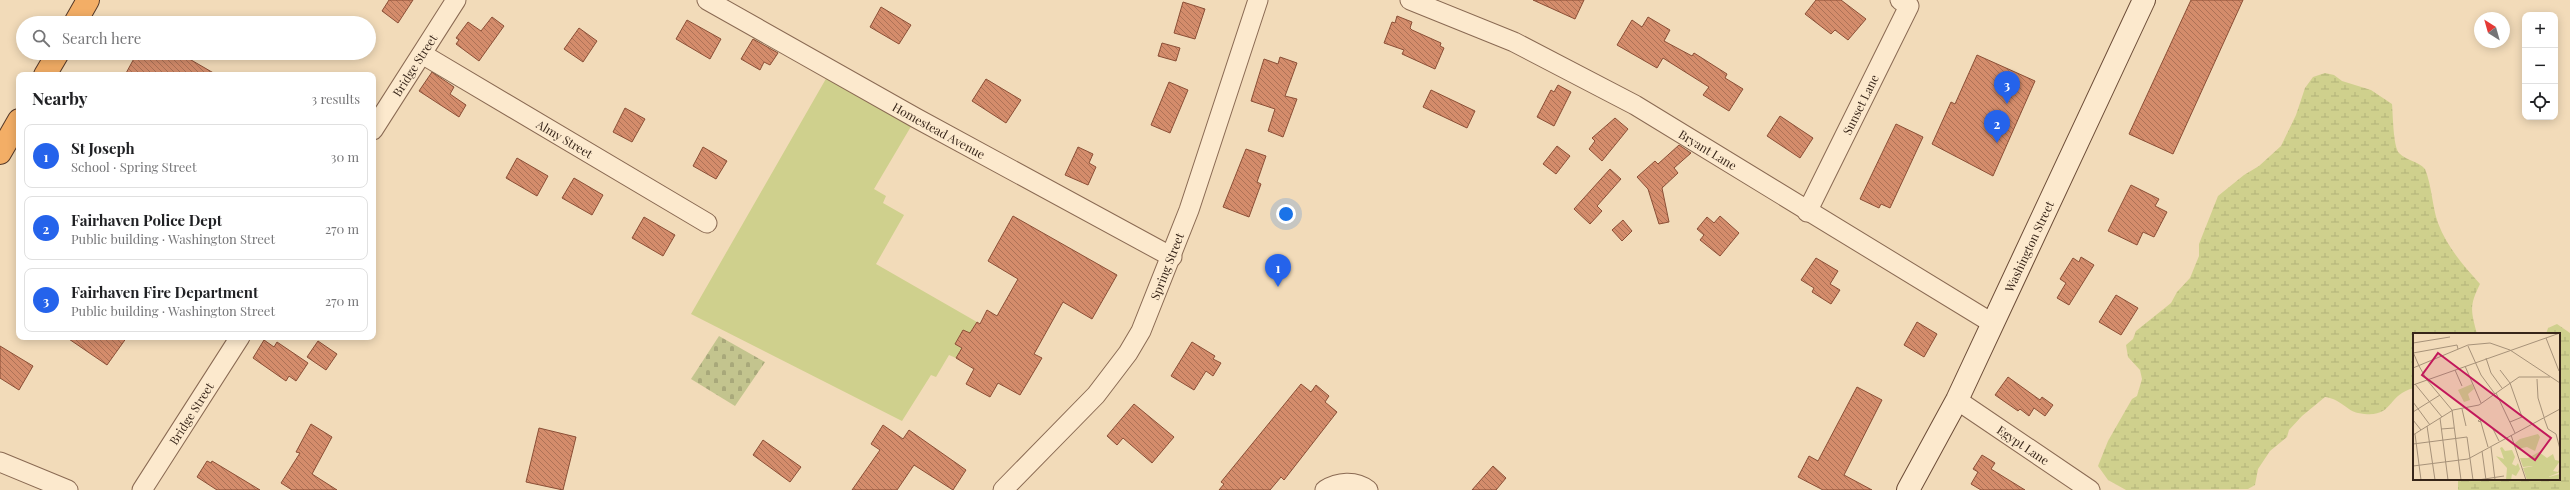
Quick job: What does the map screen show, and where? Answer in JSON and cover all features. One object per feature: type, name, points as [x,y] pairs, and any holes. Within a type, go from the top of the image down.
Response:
[{"type":"highway","points":[[79,16],[88,0]]},
{"type":"highway","points":[[47,72],[54,60]]},
{"type":"highway","points":[[0,153],[16,125]]},
{"type":"main road","name":"Washington Street","points":[[1908,490],[1957,400],[2144,0]]},
{"type":"street","name":"Bridge Street","points":[[376,125],[456,0]]},
{"type":"street","name":"Homestead Avenue","points":[[707,0],[844,78],[1172,257]]},
{"type":"street","name":"Spring Street","points":[[1003,490],[1096,395],[1128,353],[1153,307],[1172,257],[1258,0]]},
{"type":"street","name":"Bryant Lane","points":[[1410,0],[1514,42],[1635,105],[1807,212],[1992,323]]},
{"type":"street","name":"Sunset Lane","points":[[1807,212],[1909,6],[1900,0]]},
{"type":"street","name":"Almy Street","points":[[422,54],[707,223]]},
{"type":"street","name":"Bridge Street","points":[[142,490],[238,340]]},
{"type":"street","name":"Egypt Lane","points":[[1957,400],[2090,490]]},
{"type":"street","points":[[0,462],[68,490]]},
{"type":"street","points":[[1326,490],[1343,483],[1355,484],[1368,490]]},
{"type":"green space","points":[[831,70],[916,118],[874,189],[886,196],[883,203],[904,215],[876,264],[977,322],[970,333],[963,330],[955,344],[962,348],[956,358],[949,355],[936,377],[931,375],[902,421],[691,314]]},
{"type":"green space","points":[[2325,73],[2334,75],[2342,81],[2371,90],[2392,104],[2394,137],[2397,149],[2402,156],[2419,164],[2425,169],[2436,216],[2442,232],[2456,255],[2480,284],[2474,298],[2472,309],[2477,333],[2413,333],[2413,388],[2405,391],[2398,396],[2384,410],[2378,413],[2370,414],[2354,412],[2340,402],[2325,397],[2302,416],[2289,430],[2287,437],[2270,451],[2258,469],[2255,485],[2248,489],[2126,490],[2108,480],[2098,466],[2108,441],[2132,399],[2137,396],[2142,379],[2140,370],[2128,357],[2126,345],[2133,339],[2136,331],[2171,303],[2177,292],[2190,278],[2199,256],[2199,244],[2218,196],[2244,175],[2259,166],[2281,146],[2296,115],[2305,88],[2313,77]]},
{"type":"green space","points":[[2557,324],[2570,333],[2570,490],[2458,490],[2458,480],[2560,480],[2560,333],[2546,333],[2548,328]]},
{"type":"green space","points":[[719,336],[765,362],[735,406],[691,379]]},
{"type":"building","points":[[389,0],[413,0],[398,23],[382,11]]},
{"type":"building","points":[[1533,0],[1584,0],[1575,19]]},
{"type":"building","points":[[1816,0],[1841,0],[1866,19],[1848,40],[1835,30],[1831,34],[1805,14]]},
{"type":"building","points":[[2191,0],[2243,0],[2173,154],[2129,134]]},
{"type":"building","points":[[1183,2],[1205,9],[1195,39],[1174,33]]},
{"type":"building","points":[[881,7],[911,25],[899,44],[870,27]]},
{"type":"building","points":[[1397,16],[1412,22],[1410,28],[1412,30],[1441,43],[1440,46],[1444,48],[1435,69],[1402,54],[1404,50],[1384,43],[1392,22],[1395,23]]},
{"type":"building","points":[[492,17],[504,26],[479,61],[456,44],[459,40],[456,38],[468,22],[481,31]]},
{"type":"building","points":[[1648,17],[1670,30],[1664,41],[1692,56],[1694,53],[1727,74],[1725,78],[1743,89],[1729,111],[1703,95],[1709,87],[1663,58],[1657,68],[1617,45],[1632,20],[1642,27]]},
{"type":"building","points":[[687,20],[721,39],[710,59],[676,39]]},
{"type":"building","points":[[579,28],[597,41],[583,62],[564,49]]},
{"type":"building","points":[[753,39],[778,53],[770,65],[764,62],[760,70],[741,59]]},
{"type":"building","points":[[1162,43],[1180,48],[1176,61],[1158,56]]},
{"type":"building","points":[[1977,55],[2035,81],[1993,176],[1932,144],[1951,102],[1955,104]]},
{"type":"building","points":[[1280,57],[1297,63],[1285,96],[1297,99],[1283,137],[1268,131],[1275,109],[1251,101],[1264,59],[1278,64]]},
{"type":"building","points":[[133,60],[191,60],[212,72],[127,72]]},
{"type":"building","points":[[432,72],[454,87],[450,94],[466,105],[459,117],[419,91]]},
{"type":"building","points":[[986,79],[1021,100],[1006,123],[972,101]]},
{"type":"building","points":[[1169,82],[1188,90],[1170,133],[1151,125]]},
{"type":"building","points":[[1558,85],[1571,92],[1554,126],[1537,117],[1551,90],[1554,92]]},
{"type":"building","points":[[1431,90],[1475,111],[1467,128],[1423,107]]},
{"type":"building","points":[[625,108],[645,119],[632,142],[613,132]]},
{"type":"building","points":[[1780,116],[1813,138],[1800,158],[1767,136]]},
{"type":"building","points":[[1615,118],[1628,129],[1602,161],[1589,149],[1595,141],[1592,138]]},
{"type":"building","points":[[1896,124],[1923,137],[1890,208],[1881,204],[1879,208],[1860,199]]},
{"type":"building","points":[[1679,145],[1691,153],[1674,168],[1678,173],[1662,188],[1669,222],[1659,224],[1648,189],[1637,177],[1655,161],[1658,164]]},
{"type":"building","points":[[1557,146],[1570,156],[1556,174],[1543,164]]},
{"type":"building","points":[[703,147],[727,161],[716,179],[693,166]]},
{"type":"building","points":[[1078,147],[1093,154],[1089,163],[1096,167],[1088,185],[1065,175]]},
{"type":"building","points":[[1246,149],[1266,156],[1257,182],[1261,184],[1249,217],[1223,207]]},
{"type":"building","points":[[517,158],[548,176],[537,196],[506,178]]},
{"type":"building","points":[[1610,169],[1621,179],[1597,206],[1602,211],[1590,224],[1574,209]]},
{"type":"building","points":[[574,178],[603,195],[592,215],[562,198]]},
{"type":"building","points":[[2131,185],[2159,199],[2155,206],[2167,212],[2154,237],[2143,232],[2137,245],[2108,231]]},
{"type":"building","points":[[1013,216],[1117,275],[1092,319],[1063,302],[1034,354],[1042,358],[1020,395],[998,383],[990,397],[966,384],[974,369],[956,358],[962,348],[955,344],[963,330],[970,333],[977,322],[980,324],[987,310],[997,316],[1018,279],[988,261]]},
{"type":"building","points":[[1720,216],[1739,233],[1720,256],[1700,240],[1704,235],[1697,229],[1707,217],[1714,223]]},
{"type":"building","points":[[644,217],[675,235],[663,256],[632,238]]},
{"type":"building","points":[[1623,220],[1632,231],[1622,241],[1612,230]]},
{"type":"building","points":[[2081,257],[2094,265],[2069,305],[2057,298],[2066,283],[2060,279],[2073,258],[2079,262]]},
{"type":"building","points":[[1816,258],[1838,271],[1830,284],[1840,290],[1831,304],[1812,292],[1814,288],[1801,280]]},
{"type":"building","points":[[2116,295],[2138,308],[2121,335],[2099,322]]},
{"type":"building","points":[[1917,322],[1937,334],[1924,357],[1904,345]]},
{"type":"building","points":[[70,340],[125,340],[107,365]]},
{"type":"building","points":[[264,340],[274,347],[277,342],[308,363],[296,381],[289,376],[286,381],[253,358]]},
{"type":"building","points":[[318,341],[337,354],[326,370],[307,357]]},
{"type":"building","points":[[1192,342],[1215,356],[1213,359],[1221,363],[1213,376],[1206,371],[1194,390],[1171,376]]},
{"type":"building","points":[[0,346],[33,366],[19,390],[0,378]]},
{"type":"building","points":[[2008,377],[2040,400],[2042,397],[2053,405],[2045,416],[2034,408],[2029,416],[2020,409],[2018,411],[1995,395]]},
{"type":"building","points":[[1301,384],[1311,392],[1316,385],[1329,396],[1325,402],[1337,412],[1284,480],[1281,477],[1270,490],[1219,490],[1224,484],[1221,482]]},
{"type":"building","points":[[1857,387],[1882,400],[1844,475],[1872,490],[1823,490],[1798,477],[1809,456],[1818,461]]},
{"type":"building","points":[[1134,404],[1174,437],[1152,463],[1123,438],[1117,445],[1107,436]]},
{"type":"building","points":[[311,424],[332,437],[312,474],[337,490],[292,490],[281,483],[300,453],[296,452]]},
{"type":"building","points":[[883,425],[903,439],[909,430],[966,470],[953,490],[914,465],[897,490],[852,490],[880,450],[871,444]]},
{"type":"building","points":[[539,428],[576,437],[563,490],[526,482]]},
{"type":"building","points":[[763,440],[801,467],[790,482],[753,455]]},
{"type":"building","points":[[1982,455],[1995,463],[1991,469],[2025,490],[1981,490],[1971,484],[1978,472],[1973,469]]},
{"type":"building","points":[[207,461],[211,463],[212,461],[260,490],[217,490],[197,477]]},
{"type":"building","points":[[1493,466],[1506,478],[1496,490],[1472,490]]},
{"type":"place","name":"Fairhaven Fire Department","points":[[2007,104]]},
{"type":"place","name":"Fairhaven Police Dept","points":[[1997,143]]},
{"type":"place","name":"St Joseph","points":[[1278,287]]}]
